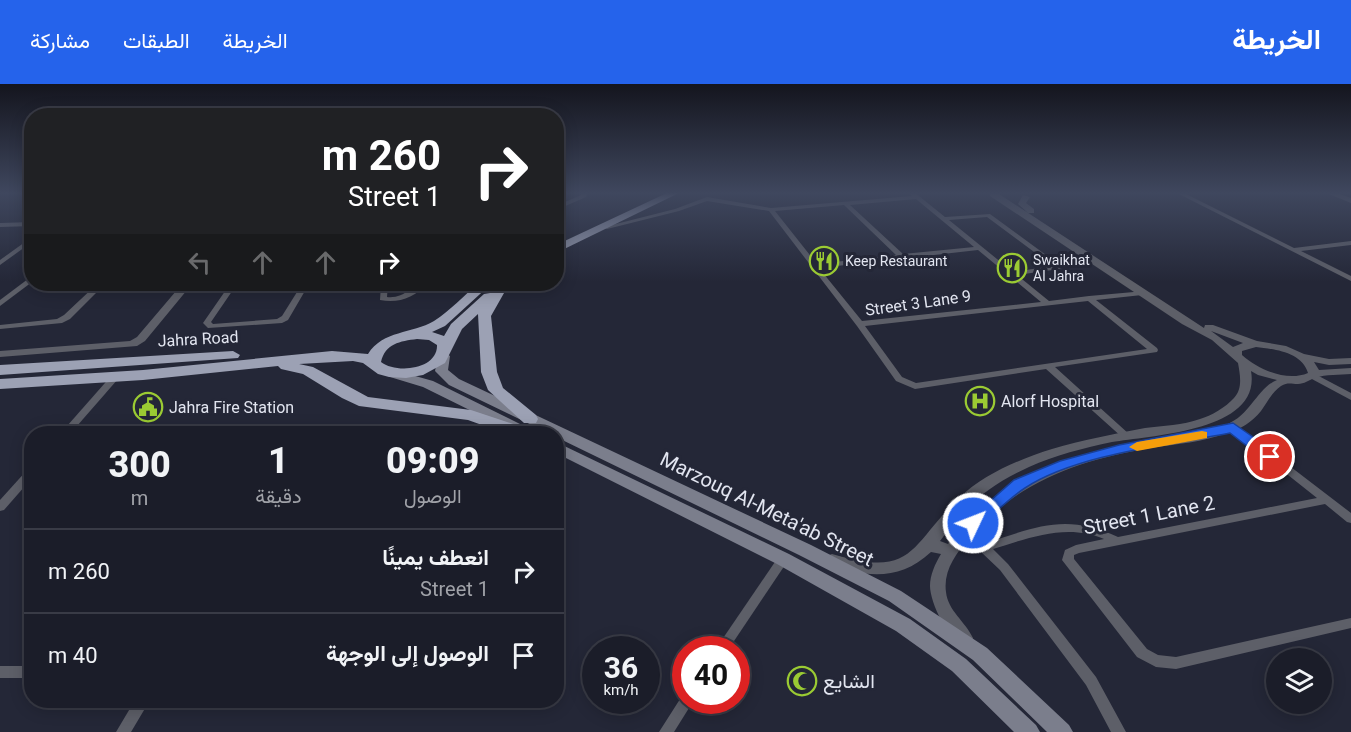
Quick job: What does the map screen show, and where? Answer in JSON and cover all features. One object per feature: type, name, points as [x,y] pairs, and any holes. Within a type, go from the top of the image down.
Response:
[{"type":"highway","points":[[564,235],[593,222]]},
{"type":"highway","points":[[564,246],[607,222]]},
{"type":"highway","points":[[414,335],[440,323],[477,291]]},
{"type":"highway","points":[[394,374],[423,370],[445,352],[456,327],[496,291]]},
{"type":"highway","points":[[499,291],[484,316],[489,372],[496,390],[526,426]]},
{"type":"highway","points":[[414,335],[440,339],[445,352]]},
{"type":"highway","name":"Jahra Road","points":[[0,384],[165,372],[354,346],[414,335]]},
{"type":"highway","points":[[374,362],[376,352],[397,339]]},
{"type":"highway","name":"Jahra Road","points":[[0,370],[176,358],[224,363],[353,356],[374,362],[384,372],[394,374]]},
{"type":"highway","points":[[165,372],[178,364],[176,358]]},
{"type":"highway","points":[[224,363],[286,366],[308,370],[348,395],[365,402],[471,415],[516,426]]},
{"type":"main road","name":"Marzouq Al-Meta'ab Street","points":[[445,352],[441,371],[445,377],[523,426]]},
{"type":"main road","name":"Marzouq Al-Meta'ab Street","points":[[394,374],[428,384],[521,426]]},
{"type":"main road","name":"Marzouq Al-Meta'ab Street","points":[[564,445],[806,550],[895,596],[980,654],[1062,732]]},
{"type":"main road","points":[[564,451],[783,559],[874,608],[932,644],[959,665],[1029,732]]},
{"type":"street","points":[[591,232],[622,222]]},
{"type":"street","points":[[781,222],[860,324]]},
{"type":"street","points":[[865,222],[901,256]]},
{"type":"street","points":[[948,222],[1046,302]]},
{"type":"street","points":[[998,222],[1059,267],[1012,274]]},
{"type":"street","points":[[1035,222],[1193,326],[1216,338],[1262,373],[1287,380]]},
{"type":"street","points":[[1048,222],[1177,309],[1218,330],[1321,361],[1351,361]]},
{"type":"street","points":[[1238,222],[1351,279]]},
{"type":"street","points":[[0,225],[24,224]]},
{"type":"street","points":[[1293,250],[1351,243]]},
{"type":"street","points":[[0,263],[24,245]]},
{"type":"street","points":[[815,266],[980,248]]},
{"type":"street","points":[[0,255],[12,254]]},
{"type":"street","points":[[0,304],[24,284]]},
{"type":"street","points":[[0,327],[59,321],[67,317],[94,291]]},
{"type":"street","points":[[0,354],[133,344],[141,339],[181,291]]},
{"type":"street","points":[[228,291],[207,324],[211,326],[279,321],[285,318],[301,291]]},
{"type":"street","points":[[383,291],[382,298],[393,300],[405,297],[414,291]]},
{"type":"street","name":"Street 3 Lane 9","points":[[1089,298],[1154,350],[915,386],[899,379],[860,324],[1046,302],[1142,293]]},
{"type":"street","points":[[806,550],[836,561],[884,568],[908,562],[971,495],[999,474],[1062,450],[1202,423],[1227,411],[1244,394],[1247,383],[1237,349],[1242,346],[1259,344]]},
{"type":"street","points":[[1296,354],[1311,364],[1314,375],[1351,397]]},
{"type":"street","points":[[1049,367],[1126,436]]},
{"type":"street","points":[[980,654],[951,622],[938,595],[940,568],[963,534],[993,504],[1019,484],[1048,470],[1119,450],[1233,428],[1256,411],[1272,385],[1287,380],[1308,379],[1314,375],[1351,371]]},
{"type":"street","points":[[71,426],[116,377]]},
{"type":"street","points":[[1233,428],[1351,519]]},
{"type":"street","points":[[0,507],[24,480]]},
{"type":"street","name":"Street 1 Lane 2","points":[[1327,500],[1076,549],[1069,553],[1068,564],[1142,653],[1156,661],[1176,663],[1351,623]]},
{"type":"street","points":[[984,548],[1062,526],[1091,528],[1118,541]]},
{"type":"street","points":[[963,534],[984,548],[1004,567],[1090,681],[1119,732]]},
{"type":"street","points":[[931,540],[941,550],[951,550]]},
{"type":"street","points":[[731,636],[783,559]]},
{"type":"street","points":[[0,672],[24,672]]},
{"type":"street","points":[[123,732],[138,708]]},
{"type":"street","points":[[666,732],[678,714]]},
{"type":"slow traffic","points":[[1137,447],[1202,435]]},
{"type":"place","name":"Keep Restaurant","points":[[824,261]]},
{"type":"place","name":"Swaikhat Al Jahra","points":[[1012,268]]},
{"type":"place","name":"Alorf Hospital","points":[[980,401]]},
{"type":"place","name":"Jahra Fire Station","points":[[148,407]]},
{"type":"place","name":"الشايع","points":[[802,681]]},
{"type":"route","points":[[973,523],[1019,484],[1048,470],[1083,458],[1233,428],[1270,457]]}]
